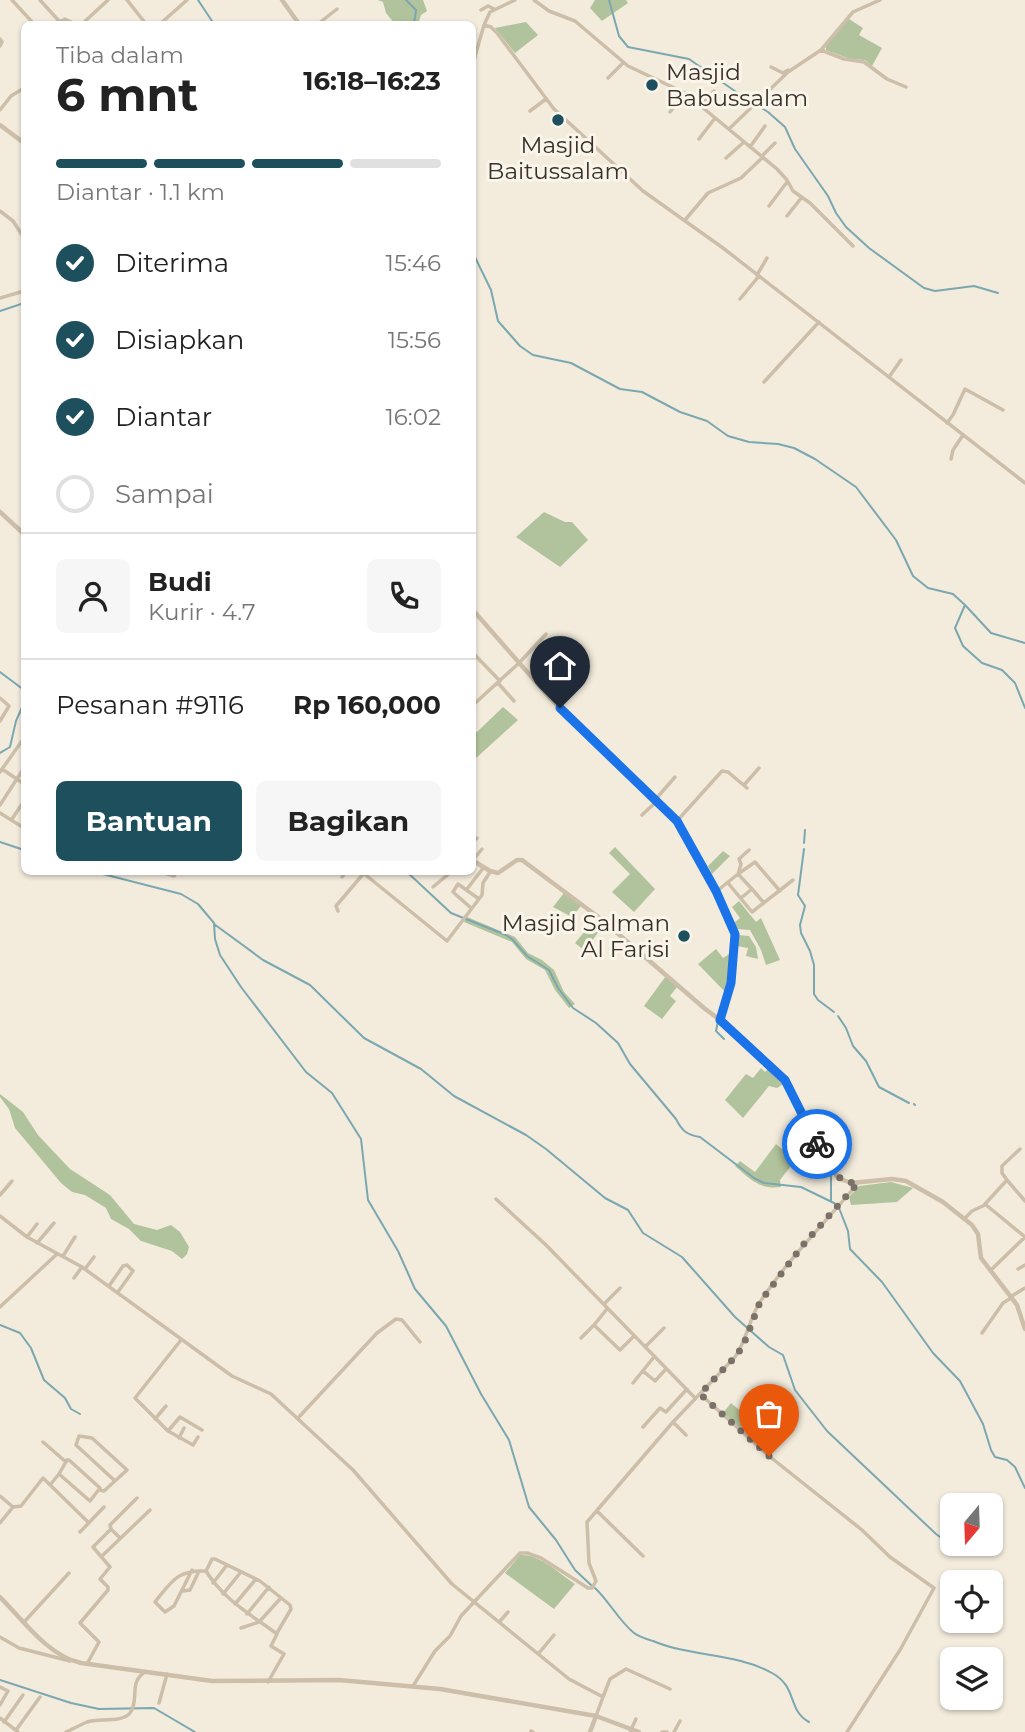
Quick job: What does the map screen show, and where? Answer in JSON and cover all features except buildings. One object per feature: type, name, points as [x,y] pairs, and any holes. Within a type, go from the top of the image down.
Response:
[{"type":"street","points":[[12,0],[31,21]]},
{"type":"street","points":[[40,0],[56,21]]},
{"type":"street","points":[[85,21],[108,0]]},
{"type":"street","points":[[127,0],[144,21]]},
{"type":"street","points":[[163,21],[187,0]]},
{"type":"street","points":[[282,0],[297,21]]},
{"type":"street","points":[[476,53],[488,14],[514,0]]},
{"type":"street","points":[[771,67],[783,73],[821,50],[853,12],[880,0]]},
{"type":"street","points":[[537,1],[550,11],[575,21],[623,63],[685,93],[762,157],[853,246]]},
{"type":"street","points":[[481,10],[488,6],[494,9]]},
{"type":"street","points":[[322,21],[337,9]]},
{"type":"street","points":[[485,25],[494,29],[546,99],[651,198],[758,275],[1025,483]]},
{"type":"street","points":[[0,39],[0,46]]},
{"type":"street","points":[[821,50],[844,59],[864,62],[887,79],[906,87]]},
{"type":"street","points":[[608,78],[623,63]]},
{"type":"street","points":[[729,129],[790,69]]},
{"type":"street","points":[[0,110],[14,93],[21,90]]},
{"type":"street","points":[[701,106],[714,91]]},
{"type":"street","points":[[670,112],[685,93]]},
{"type":"street","points":[[530,111],[546,99]]},
{"type":"street","points":[[699,139],[715,118]]},
{"type":"street","points":[[0,125],[21,141]]},
{"type":"street","points":[[750,147],[765,126]]},
{"type":"street","points":[[726,158],[744,142]]},
{"type":"street","points":[[685,220],[702,198],[741,177],[775,143]]},
{"type":"street","points":[[769,205],[787,182]]},
{"type":"street","points":[[787,216],[802,197]]},
{"type":"street","points":[[0,211],[13,221],[21,233]]},
{"type":"street","points":[[740,299],[767,258]]},
{"type":"street","points":[[0,298],[21,292]]},
{"type":"street","points":[[764,382],[819,322]]},
{"type":"street","points":[[889,377],[901,360]]},
{"type":"street","points":[[947,423],[965,389],[1003,410]]},
{"type":"street","points":[[951,459],[962,435]]},
{"type":"street","points":[[0,512],[21,531]]},
{"type":"street","points":[[476,614],[570,718],[677,821],[716,891],[735,934],[731,983],[720,1020]]},
{"type":"street","points":[[476,702],[546,634]]},
{"type":"street","points":[[476,656],[514,701]]},
{"type":"street","points":[[0,698],[9,704],[0,721]]},
{"type":"street","points":[[21,741],[1,770],[21,782]]},
{"type":"street","points":[[677,821],[722,771],[728,772],[746,786],[759,768]]},
{"type":"street","points":[[0,805],[21,773]]},
{"type":"street","points":[[642,815],[675,776]]},
{"type":"street","points":[[12,820],[21,806]]},
{"type":"street","points":[[0,813],[21,826]]},
{"type":"street","points":[[476,856],[482,849]]},
{"type":"street","points":[[738,874],[741,864],[739,859],[748,850]]},
{"type":"street","points":[[476,862],[491,871],[501,872],[522,859],[601,919],[720,1020],[789,1086],[813,1137],[838,1178],[847,1183],[892,1179],[905,1181],[943,1202],[977,1231],[980,1255],[1019,1310],[1025,1329]]},
{"type":"street","points":[[716,891],[754,862],[757,862],[780,891]]},
{"type":"street","points":[[467,889],[484,867]]},
{"type":"street","points":[[367,875],[444,940],[449,940],[483,894],[483,883],[491,871]]},
{"type":"street","points":[[738,874],[764,903]]},
{"type":"street","points":[[338,911],[336,906],[361,875]]},
{"type":"street","points":[[433,887],[446,875]]},
{"type":"street","points":[[728,883],[751,912],[793,880]]},
{"type":"street","points":[[471,908],[453,892],[460,883],[479,899]]},
{"type":"street","points":[[740,898],[752,889]]},
{"type":"street","points":[[1020,1149],[1001,1170],[1025,1201]]},
{"type":"street","points":[[964,1220],[969,1213],[985,1205],[987,1199],[1007,1180]]},
{"type":"street","points":[[0,1195],[12,1181]]},
{"type":"street","points":[[412,1688],[435,1651],[450,1636],[456,1623],[521,1553],[541,1558],[588,1588],[594,1586],[596,1581],[589,1563],[590,1540],[586,1527],[674,1421],[735,1357],[746,1339],[760,1302],[803,1245],[858,1183]]},
{"type":"street","points":[[496,1199],[546,1245],[687,1389],[862,1530],[890,1557],[934,1588],[900,1650],[847,1732]]},
{"type":"street","points":[[985,1205],[1025,1237],[990,1271]]},
{"type":"street","points":[[0,1216],[27,1237],[83,1268],[118,1292],[232,1376],[271,1394],[353,1471],[452,1584],[575,1683],[603,1697]]},
{"type":"street","points":[[37,1243],[54,1223]]},
{"type":"street","points":[[27,1237],[37,1224]]},
{"type":"street","points":[[63,1256],[75,1237]]},
{"type":"street","points":[[0,1307],[57,1254]]},
{"type":"street","points":[[74,1278],[94,1257]]},
{"type":"street","points":[[109,1286],[123,1266],[127,1265],[133,1271],[118,1292]]},
{"type":"street","points":[[1018,1269],[1025,1265]]},
{"type":"street","points":[[604,1304],[620,1288]]},
{"type":"street","points":[[982,1333],[1003,1303],[1025,1288]]},
{"type":"street","points":[[581,1338],[607,1309]]},
{"type":"street","points":[[298,1418],[386,1325],[400,1318],[420,1342]]},
{"type":"street","points":[[594,1325],[620,1350],[634,1336]]},
{"type":"street","points":[[645,1347],[664,1328]]},
{"type":"street","points":[[181,1340],[135,1398],[168,1431],[193,1445],[198,1437]]},
{"type":"street","points":[[633,1383],[654,1357]]},
{"type":"street","points":[[643,1371],[655,1381],[666,1369]]},
{"type":"street","points":[[666,1412],[687,1389]]},
{"type":"street","points":[[155,1419],[166,1406]]},
{"type":"street","points":[[643,1427],[660,1408],[686,1435]]},
{"type":"street","points":[[168,1431],[180,1417],[202,1430]]},
{"type":"street","points":[[178,1437],[184,1428]]},
{"type":"street","points":[[60,1474],[89,1500],[100,1490],[104,1491],[127,1470],[92,1438],[79,1436],[76,1446],[114,1480]]},
{"type":"street","points":[[43,1442],[66,1462],[69,1460],[100,1487],[100,1490]]},
{"type":"street","points":[[50,1485],[66,1462]]},
{"type":"street","points":[[0,1523],[2,1517],[13,1507],[21,1506],[42,1479],[89,1522]]},
{"type":"street","points":[[0,1496],[13,1507]]},
{"type":"street","points":[[87,1664],[99,1642],[80,1623],[108,1589],[100,1579],[110,1565],[94,1545],[137,1498]]},
{"type":"street","points":[[80,1532],[104,1507]]},
{"type":"street","points":[[102,1556],[150,1510]]},
{"type":"street","points":[[597,1511],[643,1556]]},
{"type":"street","points":[[111,1529],[120,1538]]},
{"type":"street","points":[[206,1571],[212,1559],[227,1565],[269,1587],[291,1608],[271,1646],[284,1654],[268,1682]]},
{"type":"street","points":[[213,1583],[227,1565]]},
{"type":"street","points":[[192,1570],[174,1606],[165,1612],[155,1602],[180,1574],[192,1570],[206,1571]]},
{"type":"street","points":[[183,1591],[190,1590],[200,1571]]},
{"type":"street","points":[[206,1571],[213,1583],[234,1604],[277,1633]]},
{"type":"street","points":[[223,1594],[242,1572]]},
{"type":"street","points":[[25,1621],[69,1573]]},
{"type":"street","points":[[234,1604],[256,1579]]},
{"type":"street","points":[[247,1614],[269,1587]]},
{"type":"street","points":[[0,1597],[53,1649],[72,1661]]},
{"type":"street","points":[[242,1628],[259,1622],[280,1598]]},
{"type":"street","points":[[500,1621],[508,1612]]},
{"type":"street","points":[[539,1653],[554,1635]]},
{"type":"street","points":[[0,1637],[19,1648],[87,1664],[212,1681],[357,1681],[440,1689],[596,1716],[639,1732]]},
{"type":"street","points":[[590,1732],[610,1679],[626,1669],[670,1689]]},
{"type":"street","points":[[66,1732],[95,1720],[122,1718],[131,1711],[135,1683],[145,1672]]},
{"type":"street","points":[[159,1703],[167,1674]]},
{"type":"street","points":[[0,1687],[8,1691],[0,1705]]},
{"type":"street","points":[[23,1695],[2,1720],[17,1731],[40,1698]]},
{"type":"street","points":[[631,1730],[636,1719]]},
{"type":"street","points":[[674,1732],[680,1721]]},
{"type":"green space","points":[[378,0],[423,0],[427,11],[421,15],[419,21],[393,21],[386,13],[383,2]]},
{"type":"green space","points":[[595,0],[626,0],[628,3],[602,21],[590,8]]},
{"type":"green space","points":[[849,19],[863,28],[859,35],[882,48],[872,66],[865,60],[850,59],[826,50],[826,46]]},
{"type":"green space","points":[[526,22],[538,35],[515,53],[495,28]]},
{"type":"green space","points":[[544,512],[565,522],[572,522],[588,540],[560,567],[516,537]]},
{"type":"green space","points":[[503,707],[518,720],[476,758],[477,732]]},
{"type":"green space","points":[[615,847],[655,889],[634,912],[612,892],[630,874],[609,853]]},
{"type":"green space","points":[[723,851],[730,856],[712,874],[708,866]]},
{"type":"green space","points":[[564,893],[581,906],[572,917],[553,907]]},
{"type":"green space","points":[[739,901],[756,922],[761,918],[780,960],[766,965],[750,930],[737,929],[734,923],[740,918],[732,907]]},
{"type":"green space","points":[[467,917],[515,937],[528,953],[554,970],[564,992],[575,1004],[569,1008],[555,990],[545,970],[526,959],[512,942],[464,922]]},
{"type":"green space","points":[[596,918],[604,924],[585,951],[575,943]]},
{"type":"green space","points":[[738,935],[749,936],[756,947],[758,959],[746,956],[748,948],[737,946]]},
{"type":"green space","points":[[716,949],[723,958],[731,953],[726,993],[698,964]]},
{"type":"green space","points":[[666,976],[677,987],[670,996],[676,1001],[662,1019],[644,1006]]},
{"type":"green space","points":[[761,1068],[765,1072],[769,1068],[785,1083],[777,1088],[769,1086],[743,1118],[725,1100],[746,1074],[753,1078]]},
{"type":"green space","points":[[0,1094],[23,1112],[38,1135],[70,1169],[110,1195],[134,1224],[157,1230],[171,1225],[180,1232],[189,1247],[187,1254],[182,1259],[172,1251],[141,1241],[129,1229],[111,1219],[106,1208],[85,1195],[72,1192],[61,1183],[15,1128],[9,1109]]},
{"type":"green space","points":[[801,1125],[810,1142],[780,1180],[781,1187],[761,1185],[735,1166],[740,1161],[755,1172],[776,1144],[782,1149]]},
{"type":"green space","points":[[891,1182],[913,1188],[897,1202],[851,1205],[849,1197],[859,1186]]},
{"type":"green space","points":[[731,1403],[749,1418],[740,1428],[723,1413]]},
{"type":"green space","points":[[520,1555],[542,1561],[575,1584],[554,1609],[505,1573]]},
{"type":"waterway","points":[[198,0],[212,21]]},
{"type":"waterway","points":[[406,0],[416,10],[414,21]]},
{"type":"waterway","points":[[609,0],[619,36],[628,47],[689,59],[752,103]]},
{"type":"waterway","points":[[757,105],[785,127],[795,149],[828,196],[836,213],[846,227],[869,248],[924,288],[935,291],[974,286],[998,293]]},
{"type":"waterway","points":[[476,259],[491,290],[498,321],[520,346],[533,355],[571,363],[620,389],[642,392],[680,412],[707,421],[728,436],[749,442],[794,448],[856,487],[896,540],[913,576],[928,588],[953,594],[965,605],[955,628],[963,646],[982,663],[1002,670],[1015,683],[1025,708]]},
{"type":"waterway","points":[[0,311],[21,304]]},
{"type":"waterway","points":[[966,606],[991,633],[1025,643]]},
{"type":"waterway","points":[[0,672],[21,688]]},
{"type":"waterway","points":[[0,753],[10,747],[21,710]]},
{"type":"waterway","points":[[804,843],[805,830]]},
{"type":"waterway","points":[[0,842],[21,849]]},
{"type":"waterway","points":[[804,849],[798,895],[805,906],[800,925],[801,933],[814,965],[814,994],[834,1012]]},
{"type":"waterway","points":[[107,875],[181,894],[198,904],[214,923],[220,955],[241,987],[306,1072],[332,1093],[361,1139],[368,1200],[398,1251],[415,1289],[446,1326],[481,1394],[509,1440],[529,1507],[556,1540],[575,1570],[591,1585]]},
{"type":"waterway","points":[[410,875],[451,913],[506,935],[527,956],[549,970],[573,1008],[596,1023],[618,1043],[630,1064],[685,1132],[700,1137],[764,1183],[801,1187],[834,1203],[839,1208],[848,1231],[850,1249],[882,1282],[933,1353],[960,1381],[983,1424],[995,1457],[1007,1460],[1015,1467],[1025,1488]]},
{"type":"waterway","points":[[214,924],[263,960],[310,985],[364,1038],[421,1069],[454,1096],[526,1135],[605,1198],[628,1210],[643,1233],[682,1257],[735,1317],[769,1347],[783,1355],[795,1390],[827,1431],[940,1537]]},
{"type":"waterway","points":[[719,1015],[723,1002]]},
{"type":"waterway","points":[[838,1016],[879,1087],[909,1103]]},
{"type":"waterway","points":[[718,1021],[716,1031],[724,1039]]},
{"type":"waterway","points":[[814,1145],[831,1177],[831,1201]]},
{"type":"waterway","points":[[0,1325],[20,1333],[31,1348],[44,1380],[65,1398],[71,1409],[80,1414]]},
{"type":"waterway","points":[[595,1588],[638,1636],[683,1650],[744,1662],[772,1673],[786,1685],[798,1711],[809,1722]]},
{"type":"waterway","points":[[0,1680],[71,1703],[99,1709],[154,1708],[195,1732]]},
{"type":"way so far","points":[[769,1456],[700,1394],[743,1346],[760,1302],[803,1245],[858,1183],[847,1183],[838,1178],[817,1144]]},
{"type":"place","name":"Masjid Babussalam","points":[[652,85]]},
{"type":"place","name":"Masjid Baitussalam","points":[[558,120]]},
{"type":"place","name":"Masjid Salman Al Farisi","points":[[684,936]]},
{"type":"route","points":[[560,708],[677,821],[705,870],[735,932],[732,979],[720,1020],[785,1080],[817,1144]]}]
